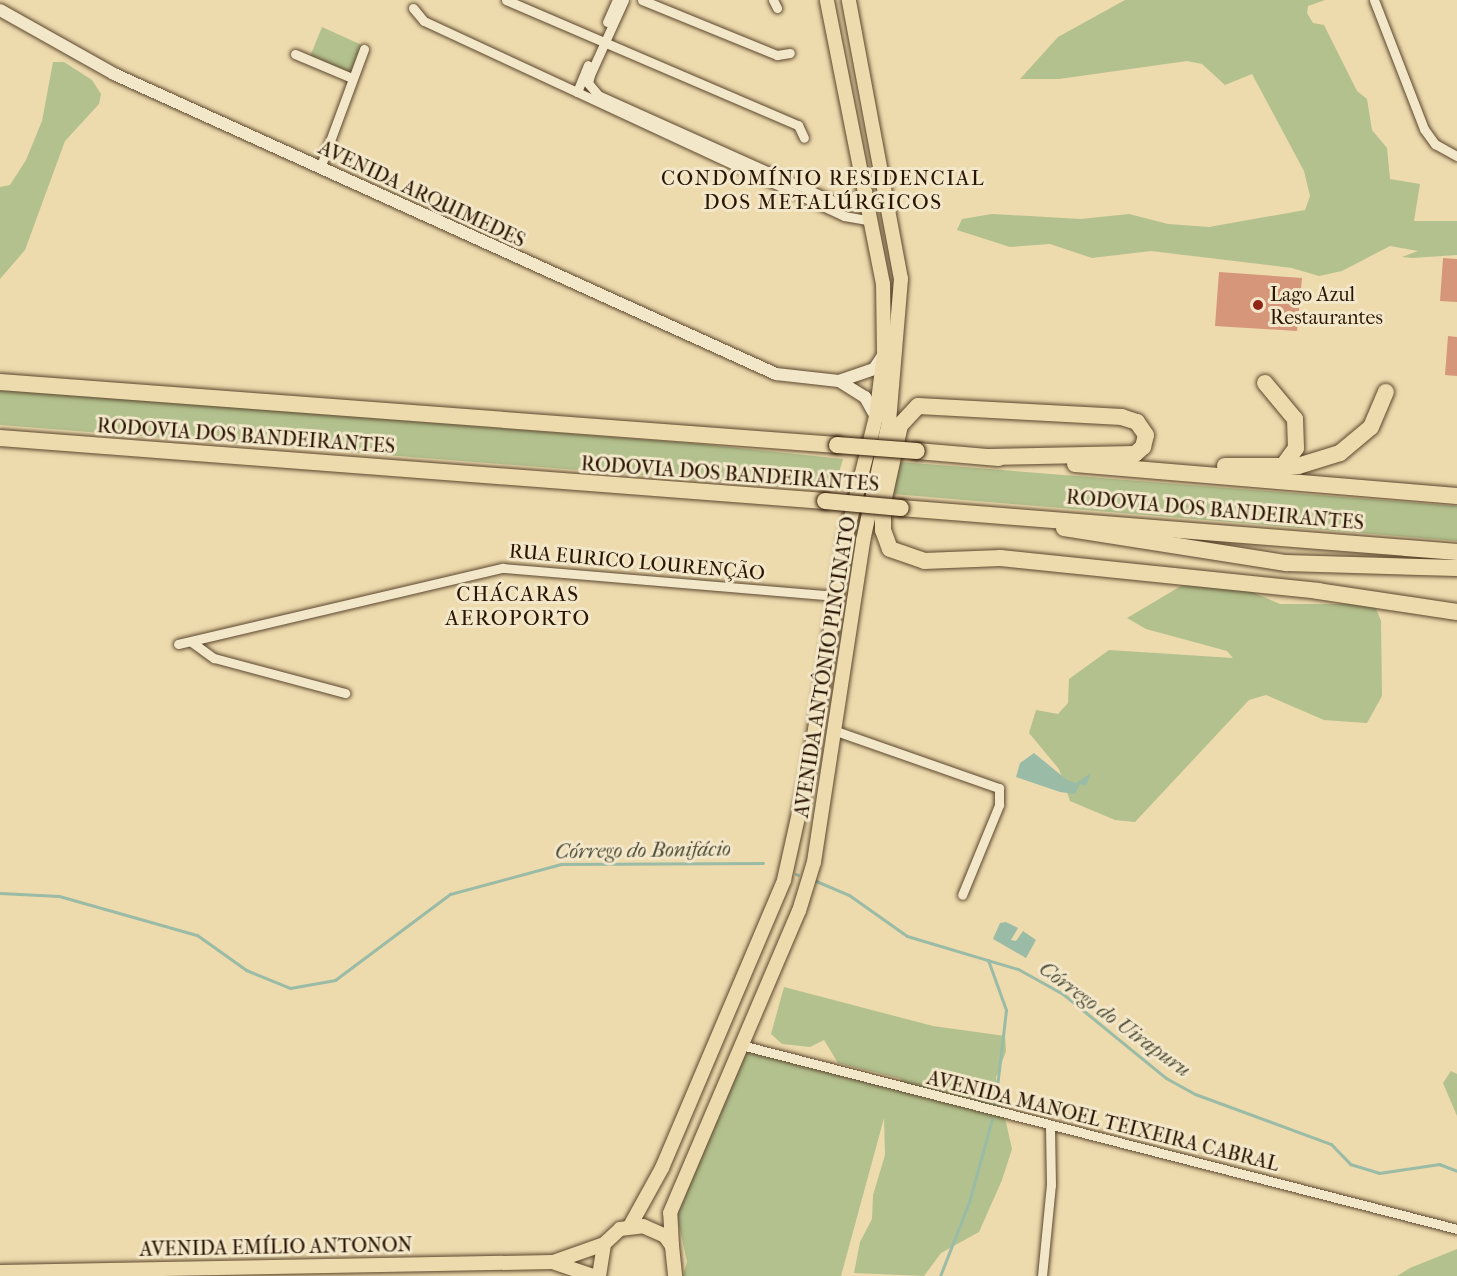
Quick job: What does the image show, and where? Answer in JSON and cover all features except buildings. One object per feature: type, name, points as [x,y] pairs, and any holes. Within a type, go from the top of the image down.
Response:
[{"type":"highway","name":"RODOVIA DOS BANDEIRANTES","points":[[0,382],[917,451],[1457,496]]},
{"type":"highway","points":[[1265,383],[1296,419],[1296,448],[1282,467]]},
{"type":"highway","points":[[1164,472],[1201,466],[1282,467],[1319,462],[1359,440],[1381,414],[1386,392]]},
{"type":"highway","points":[[989,457],[1135,454],[1143,447],[1146,435],[1137,422],[1122,417],[918,406],[900,425],[883,503],[883,530],[890,549],[924,561],[1011,558],[1318,591],[1457,612]]},
{"type":"highway","name":"RODOVIA DOS BANDEIRANTES","points":[[0,438],[901,508],[1002,513],[1457,552]]},
{"type":"highway","points":[[1002,513],[1135,541],[1286,563],[1457,568]]},
{"type":"main road","name":"AVENIDA ANTÔNIO PINCINATO","points":[[553,1262],[604,1244],[630,1226],[662,1168],[780,890],[808,773],[835,596],[876,417],[884,353],[883,284],[867,191],[827,0]]},
{"type":"main road","name":"AVENIDA ANTÔNIO PINCINATO","points":[[675,1276],[670,1213],[799,911],[816,843],[836,731],[864,541],[897,360],[900,279],[887,191],[849,0]]},
{"type":"main road","name":"AVENIDA ARQUIMEDES","points":[[0,10],[73,53],[735,358],[776,374],[839,381],[874,369],[884,353]]},
{"type":"main road","points":[[872,221],[887,191]]},
{"type":"main road","name":"AVENIDA ARQUIMEDES","points":[[839,381],[865,397],[876,417]]},
{"type":"main road","points":[[813,744],[826,732],[836,731]]},
{"type":"main road","points":[[808,773],[811,789],[802,836],[807,843],[816,843]]},
{"type":"main road","points":[[711,1053],[727,1044],[741,1045]]},
{"type":"main road","points":[[630,1226],[655,1229],[672,1246]]},
{"type":"main road","points":[[599,1276],[604,1244]]},
{"type":"main road","points":[[553,1262],[593,1276]]},
{"type":"main road","name":"AVENIDA EMÍLIO ANTONON","points":[[0,1272],[553,1262]]},
{"type":"street","points":[[506,0],[798,125],[804,138]]},
{"type":"street","points":[[617,0],[588,83],[598,95],[843,205],[867,191]]},
{"type":"street","points":[[576,92],[624,0]]},
{"type":"street","points":[[642,0],[777,55],[790,53]]},
{"type":"street","points":[[1374,0],[1424,129],[1435,144],[1457,156]]},
{"type":"street","points":[[413,8],[424,21],[576,92],[844,216],[872,221]]},
{"type":"street","points":[[320,168],[364,49]]},
{"type":"street","points":[[296,54],[352,78]]},
{"type":"street","name":"RUA EURICO LOURENÇÃO","points":[[178,644],[193,643],[503,568],[835,596]]},
{"type":"street","points":[[193,643],[214,658],[345,693]]},
{"type":"street","points":[[836,731],[999,789],[999,806],[962,895]]},
{"type":"street","name":"AVENIDA MANOEL TEIXEIRA CABRAL","points":[[741,1045],[1457,1229]]},
{"type":"street","points":[[1042,1276],[1051,1185],[1050,1125]]},
{"type":"shaded area","points":[[1125,0],[1325,0],[1308,6],[1307,13],[1313,23],[1324,25],[1357,91],[1367,99],[1372,130],[1387,148],[1390,179],[1420,184],[1414,221],[1457,221],[1457,255],[1402,257],[1418,251],[1390,246],[1342,271],[1319,276],[1292,268],[1151,251],[1092,258],[1050,244],[1010,247],[957,230],[962,219],[992,214],[1081,219],[1129,214],[1168,224],[1209,227],[1305,210],[1310,196],[1304,171],[1252,74],[1225,85],[1202,64],[1187,61],[1059,79],[1020,79],[1058,37]]},
{"type":"shaded area","points":[[322,27],[364,46],[352,78],[309,59]]},
{"type":"shaded area","points":[[53,62],[64,62],[92,80],[101,94],[99,104],[65,141],[25,250],[0,279],[0,187],[10,185],[26,160],[42,121]]},
{"type":"shaded area","points":[[0,389],[701,444],[843,459],[834,490],[0,425]]},
{"type":"shaded area","points":[[900,462],[1457,506],[1457,541],[893,494]]},
{"type":"shaded area","points":[[1229,582],[1280,604],[1374,604],[1381,621],[1382,696],[1367,723],[1324,720],[1266,695],[1249,700],[1135,822],[1115,820],[1070,801],[1059,769],[1029,733],[1036,710],[1058,714],[1068,703],[1069,679],[1109,650],[1233,658],[1227,651],[1146,629],[1127,618],[1181,586]]},
{"type":"shaded area","points":[[1034,753],[1067,780],[1076,783],[1091,773],[1086,786],[1080,784],[1075,794],[1060,792],[1016,777],[1020,763]]},
{"type":"shaded area","points":[[1006,922],[1018,928],[1011,940],[1016,941],[1023,931],[1036,940],[1026,958],[993,939],[1000,923]]},
{"type":"shaded area","points":[[784,987],[933,1026],[1005,1036],[1006,1051],[996,1078],[1012,1149],[1002,1180],[979,1232],[941,1253],[924,1276],[854,1273],[860,1242],[872,1219],[873,1195],[885,1155],[884,1118],[841,1276],[683,1276],[687,1262],[675,1206],[740,1056],[748,1050],[896,1085],[902,1079],[838,1063],[824,1040],[810,1047],[782,1044],[771,1034]]},
{"type":"shaded area","points":[[1451,1071],[1457,1074],[1457,1116],[1443,1083]]},
{"type":"shaded area","points":[[1457,1249],[1457,1276],[1397,1276],[1410,1268]]},
{"type":"waterway","name":"Córrego do Bonifácio","points":[[0,893],[59,896],[197,935],[246,970],[290,988],[335,980],[450,894],[561,864],[763,863]]},
{"type":"waterway","name":"Córrego do Uirapuru","points":[[816,881],[849,895],[907,936],[1018,969],[1063,994],[1166,1078],[1195,1094],[1331,1144],[1350,1164],[1379,1173],[1439,1164],[1457,1171]]},
{"type":"waterway","points":[[988,960],[1006,1010],[995,1103]]},
{"type":"waterway","name":"Córrego do Bonifácio","points":[[940,1276],[969,1202],[992,1119]]},
{"type":"place","name":"Lago Azul Restaurantes","points":[[1258,305]]},
{"type":"district","name":"CONDOMÍNIO RESIDENCIAL DOS METALÚRGICOS","points":[[823,190]]},
{"type":"district","name":"CHÁCARAS AEROPORTO","points":[[518,606]]}]
